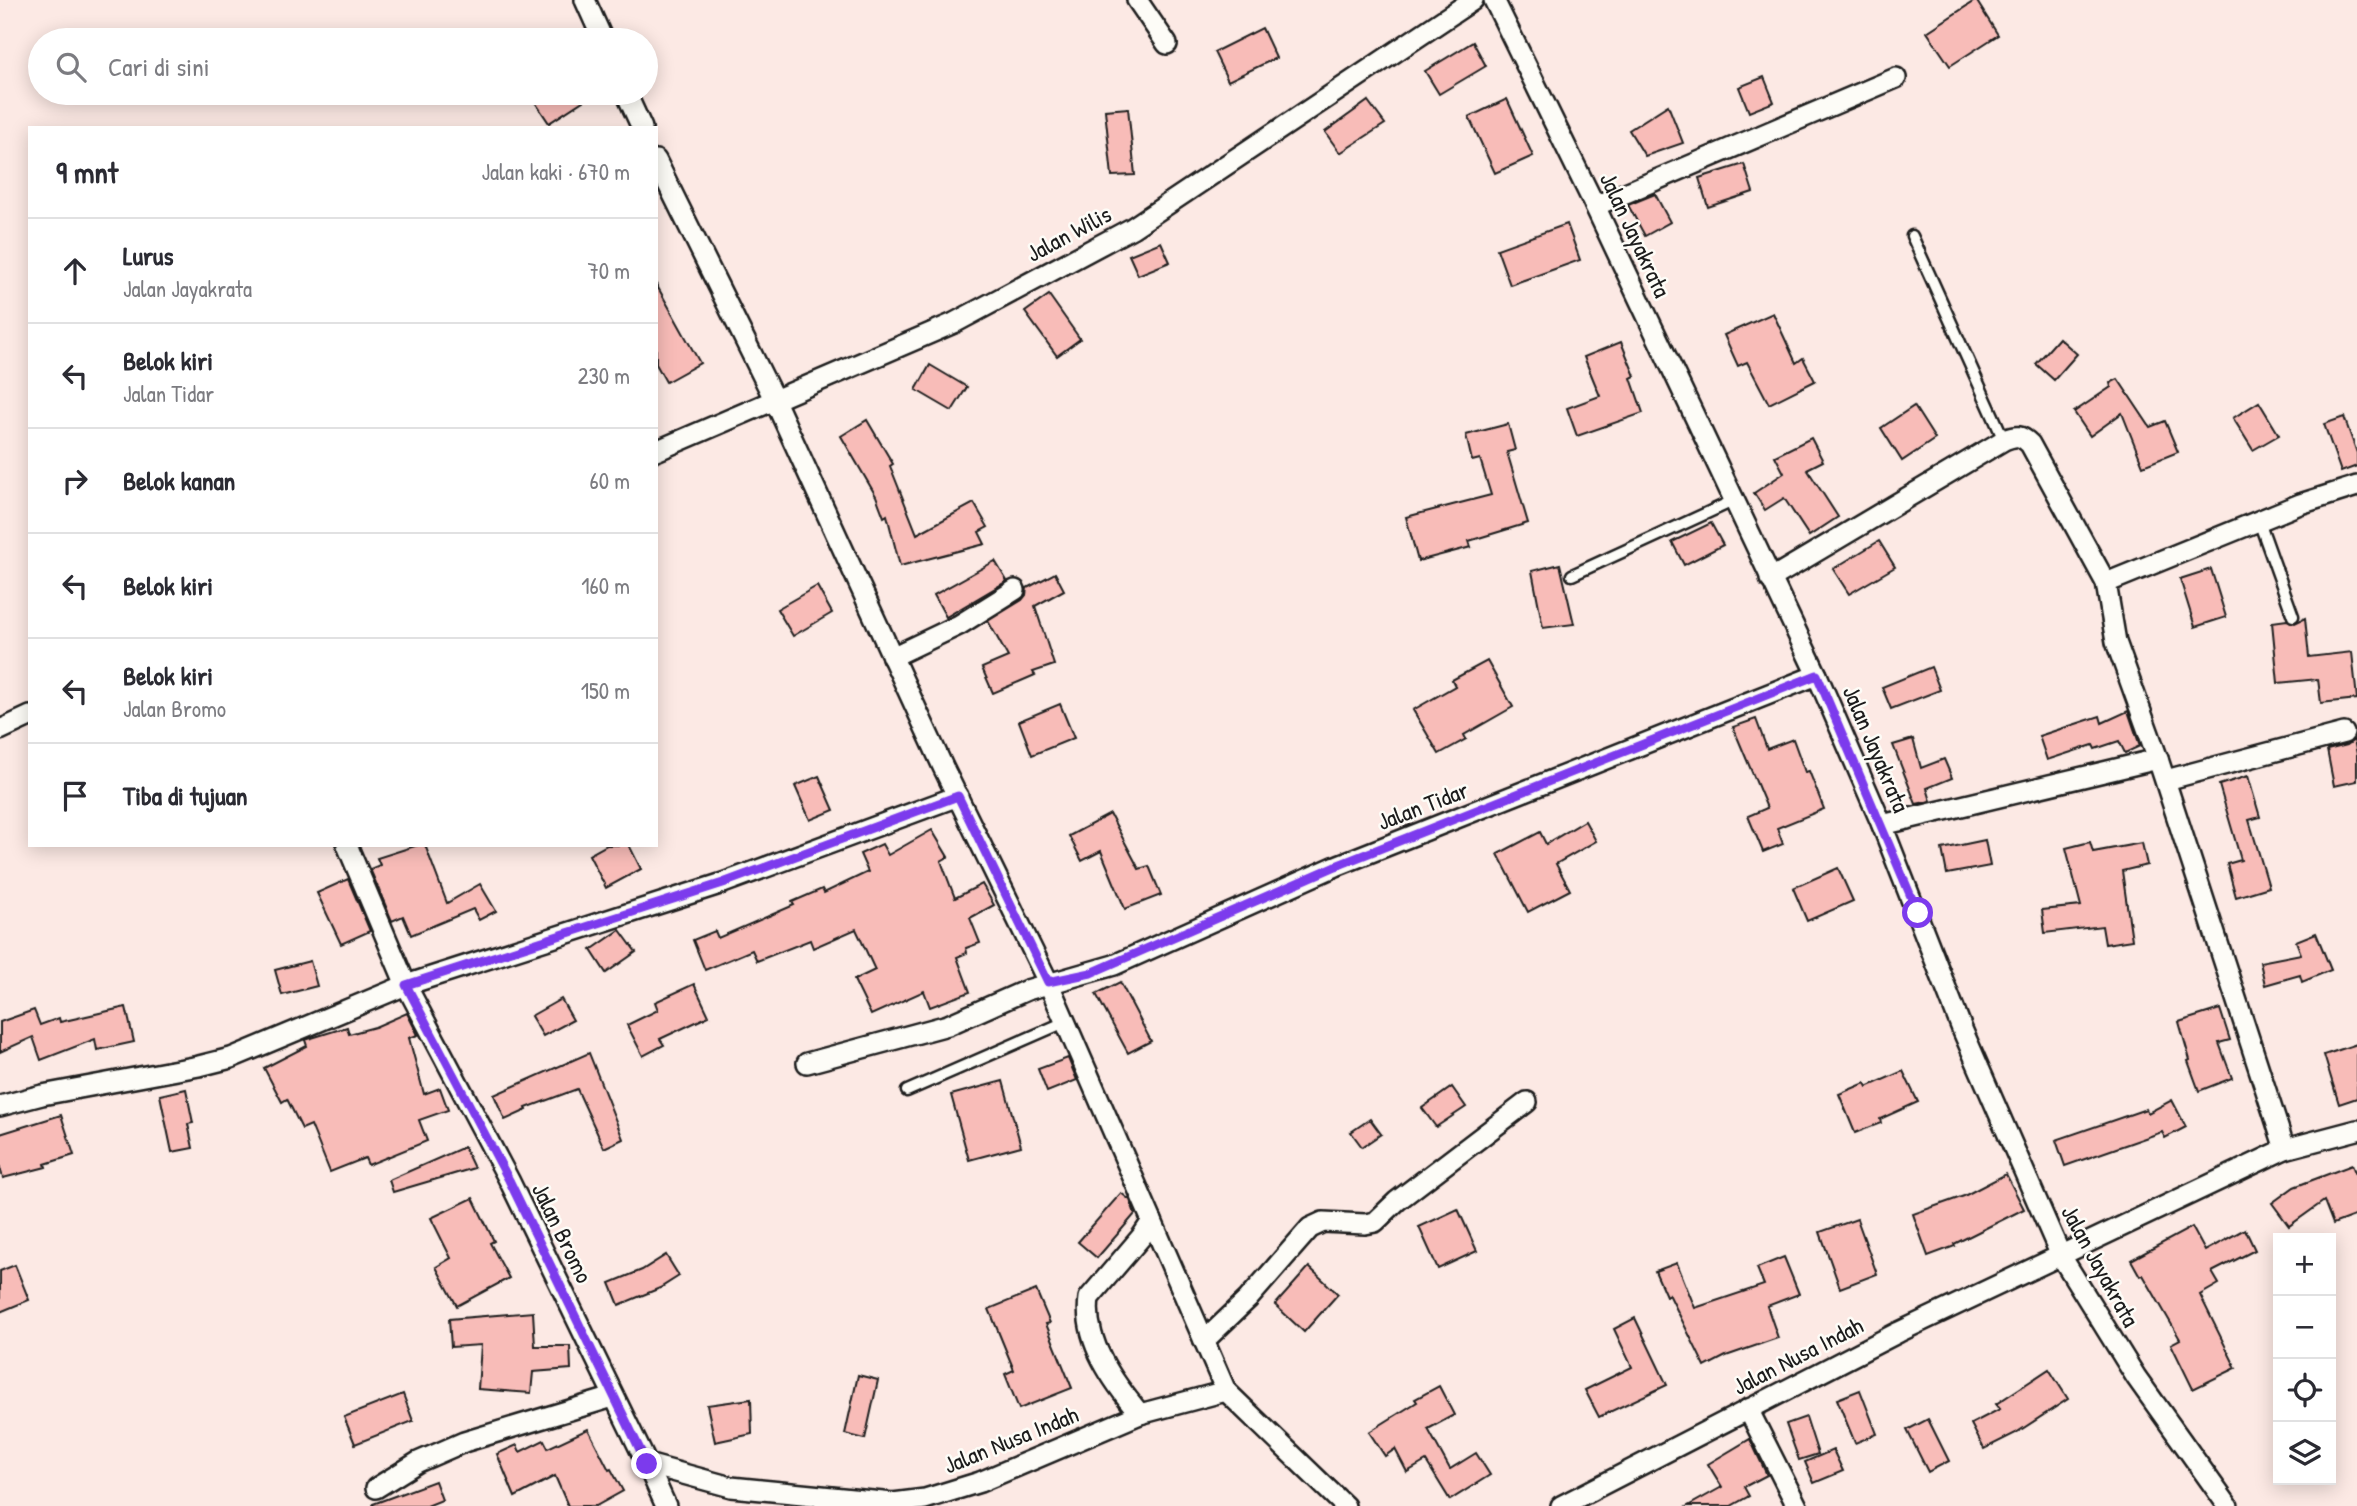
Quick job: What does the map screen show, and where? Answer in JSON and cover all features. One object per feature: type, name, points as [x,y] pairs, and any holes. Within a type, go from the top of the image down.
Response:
[{"type":"street","points":[[585,0],[598,28]]},
{"type":"street","points":[[1137,0],[1167,44]]},
{"type":"street","name":"Jalan Wilis","points":[[658,450],[774,399],[806,389],[954,323],[1132,228],[1473,0]]},
{"type":"street","name":"Jalan Jayakrata","points":[[1494,0],[1595,206],[1817,675],[1882,825],[1962,1029],[2061,1256],[2136,1377],[2228,1506]]},
{"type":"street","points":[[1595,206],[1896,78]]},
{"type":"street","points":[[631,105],[641,126]]},
{"type":"street","points":[[658,165],[774,399],[892,657],[1048,982],[1226,1391],[1345,1506]]},
{"type":"street","points":[[1770,579],[2004,440],[2020,436],[2030,444],[2106,583],[2116,642],[2166,780],[2285,1149]]},
{"type":"street","points":[[2106,583],[2300,504],[2357,485]]},
{"type":"street","points":[[892,657],[959,625],[1015,590]]},
{"type":"street","name":"Jalan Tidar","points":[[807,1063],[948,1025],[1027,989],[1114,965],[1336,866],[1817,675]]},
{"type":"street","points":[[0,730],[28,717]]},
{"type":"street","points":[[2166,780],[2344,733]]},
{"type":"street","points":[[1882,825],[2158,759]]},
{"type":"street","points":[[0,1106],[42,1095],[231,1058],[406,985],[723,883],[958,796]]},
{"type":"street","name":"Jalan Bromo","points":[[348,847],[406,985],[509,1180],[666,1506]]},
{"type":"street","points":[[1204,1341],[1256,1291],[1310,1228],[1323,1222],[1375,1222],[1397,1201],[1527,1102]]},
{"type":"street","name":"Jalan Nusa Indah","points":[[1561,1506],[1899,1332],[2285,1149],[2357,1130]]},
{"type":"street","points":[[1140,1414],[1120,1390],[1100,1356],[1087,1311],[1089,1298],[1152,1221]]},
{"type":"street","name":"Jalan Nusa Indah","points":[[647,1464],[731,1487],[893,1503],[925,1499],[980,1482],[1140,1414],[1226,1391]]},
{"type":"street","points":[[376,1488],[418,1462],[464,1442],[613,1397]]},
{"type":"street","points":[[1748,1409],[1797,1506]]},
{"type":"lane","points":[[1912,236],[2004,440]]},
{"type":"lane","points":[[1572,575],[1734,501]]},
{"type":"lane","points":[[2259,521],[2293,616]]},
{"type":"lane","points":[[908,1091],[1065,1022]]},
{"type":"building","points":[[1976,0],[1998,35],[1950,66],[1927,32]]},
{"type":"building","points":[[1262,28],[1276,58],[1228,81],[1214,52]]},
{"type":"building","points":[[1473,42],[1486,66],[1439,94],[1425,71]]},
{"type":"building","points":[[1764,77],[1774,102],[1749,112],[1739,87]]},
{"type":"building","points":[[1507,99],[1533,156],[1495,173],[1469,117]]},
{"type":"building","points":[[1368,101],[1385,124],[1340,153],[1325,132]]},
{"type":"building","points":[[537,105],[577,105],[549,123]]},
{"type":"building","points":[[1668,105],[1683,143],[1645,156],[1629,130]]},
{"type":"building","points":[[1128,108],[1135,175],[1112,176],[1105,110]]},
{"type":"building","points":[[1744,164],[1753,192],[1708,207],[1699,178]]},
{"type":"building","points":[[1655,194],[1670,222],[1645,236],[1628,205]]},
{"type":"building","points":[[1567,224],[1580,260],[1510,285],[1497,249]]},
{"type":"building","points":[[1161,242],[1170,262],[1138,275],[1129,255]]},
{"type":"building","points":[[658,288],[700,363],[666,382],[658,368]]},
{"type":"building","points":[[1049,295],[1080,339],[1057,356],[1025,312]]},
{"type":"building","points":[[1773,313],[1796,363],[1803,358],[1815,381],[1769,404],[1747,362],[1738,366],[1724,335]]},
{"type":"building","points":[[2059,338],[2077,354],[2054,380],[2036,364]]},
{"type":"building","points":[[1621,342],[1635,376],[1631,378],[1643,413],[1577,436],[1567,408],[1600,396],[1584,357]]},
{"type":"building","points":[[930,365],[967,387],[952,411],[916,390]]},
{"type":"building","points":[[2118,379],[2150,427],[2165,421],[2178,452],[2143,466],[2122,413],[2090,436],[2074,412],[2111,387],[2110,383]]},
{"type":"building","points":[[2259,402],[2279,435],[2253,450],[2233,418]]},
{"type":"building","points":[[1914,406],[1935,439],[1902,461],[1881,428]]},
{"type":"building","points":[[2344,417],[2357,453],[2357,466],[2341,472],[2324,424]]},
{"type":"building","points":[[867,420],[893,464],[890,466],[917,534],[974,503],[988,527],[979,532],[985,544],[900,566],[887,515],[884,517],[876,496],[841,436]]},
{"type":"building","points":[[1508,424],[1515,450],[1507,452],[1528,523],[1469,541],[1471,547],[1418,561],[1406,517],[1491,495],[1480,459],[1472,461],[1466,435]]},
{"type":"building","points":[[1811,438],[1823,461],[1807,469],[1838,517],[1809,536],[1784,498],[1765,510],[1754,493],[1784,473],[1775,456]]},
{"type":"building","points":[[1711,523],[1723,545],[1684,565],[1672,542]]},
{"type":"building","points":[[1879,541],[1895,567],[1849,594],[1833,569]]},
{"type":"building","points":[[995,561],[1007,581],[946,617],[934,595]]},
{"type":"building","points":[[1560,564],[1574,624],[1543,628],[1532,571]]},
{"type":"building","points":[[2211,569],[2226,617],[2195,627],[2180,579]]},
{"type":"building","points":[[1055,573],[1064,590],[1035,606],[1054,665],[1033,672],[1035,675],[993,693],[982,668],[1008,657],[988,621],[1022,600],[1027,588]]},
{"type":"building","points":[[817,586],[832,613],[793,636],[777,609]]},
{"type":"building","points":[[2305,618],[2309,657],[2352,652],[2357,699],[2321,703],[2318,679],[2278,683],[2272,622],[2287,620],[2295,623]]},
{"type":"building","points":[[1487,661],[1513,707],[1464,735],[1466,739],[1439,754],[1413,710],[1455,686],[1452,680]]},
{"type":"building","points":[[1931,667],[1940,690],[1891,709],[1882,687]]},
{"type":"building","points":[[1060,704],[1074,738],[1032,755],[1019,721]]},
{"type":"building","points":[[2128,711],[2140,746],[2125,753],[2119,741],[2095,749],[2093,745],[2047,760],[2039,736],[2100,716],[2102,723]]},
{"type":"building","points":[[1756,719],[1767,749],[1793,739],[1805,772],[1809,771],[1824,809],[1777,828],[1783,844],[1763,852],[1748,816],[1767,808],[1733,727]]},
{"type":"building","points":[[1913,739],[1921,768],[1944,759],[1952,778],[1927,788],[1931,801],[1916,804],[1893,745]]},
{"type":"building","points":[[2354,740],[2357,781],[2334,786],[2327,750],[2347,745]]},
{"type":"building","points":[[819,776],[834,810],[810,820],[795,786]]},
{"type":"building","points":[[2248,776],[2260,817],[2249,820],[2269,887],[2236,897],[2227,864],[2241,860],[2219,785]]},
{"type":"building","points":[[1110,814],[1139,869],[1149,866],[1161,895],[1125,909],[1101,851],[1082,861],[1069,836]]},
{"type":"building","points":[[1585,821],[1596,841],[1556,864],[1570,890],[1528,912],[1498,854],[1540,832],[1546,844]]},
{"type":"building","points":[[932,830],[948,857],[941,861],[955,898],[982,884],[994,905],[970,918],[980,943],[966,948],[967,953],[957,957],[970,992],[930,1007],[924,991],[871,1015],[854,980],[875,970],[856,929],[813,948],[810,940],[757,961],[752,950],[705,970],[693,940],[715,931],[718,938],[794,905],[792,902],[822,889],[824,893],[868,872],[860,854],[882,844],[888,855]]},
{"type":"building","points":[[1985,840],[1990,866],[1947,874],[1942,849]]},
{"type":"building","points":[[2090,842],[2093,852],[2142,843],[2147,865],[2122,871],[2132,940],[2105,944],[2102,926],[2045,933],[2042,910],[2081,906],[2066,848]]},
{"type":"building","points":[[412,847],[426,847],[447,903],[480,884],[496,911],[479,920],[473,909],[411,935],[403,916],[392,921],[370,869],[380,865],[377,858]]},
{"type":"building","points":[[603,847],[630,847],[641,869],[606,888],[589,855]]},
{"type":"building","points":[[1838,868],[1853,901],[1807,921],[1793,888]]},
{"type":"building","points":[[348,879],[370,931],[341,944],[317,893]]},
{"type":"building","points":[[620,930],[636,952],[606,973],[591,950]]},
{"type":"building","points":[[2316,933],[2331,970],[2302,982],[2300,975],[2265,985],[2260,962],[2301,954],[2296,941]]},
{"type":"building","points":[[310,961],[317,986],[282,995],[275,970]]},
{"type":"building","points":[[1120,982],[1151,1041],[1128,1053],[1096,994]]},
{"type":"building","points":[[694,984],[709,1016],[660,1039],[664,1045],[643,1056],[627,1025],[658,1010],[655,1002]]},
{"type":"building","points":[[561,999],[573,1020],[543,1036],[531,1016]]},
{"type":"building","points":[[126,1007],[134,1042],[97,1050],[95,1039],[41,1060],[33,1037],[0,1052],[0,1022],[34,1010],[40,1025],[59,1018],[60,1022]]},
{"type":"building","points":[[2220,1009],[2230,1040],[2219,1043],[2232,1078],[2199,1091],[2188,1061],[2190,1060],[2179,1022]]},
{"type":"building","points":[[407,1013],[418,1035],[409,1038],[424,1094],[440,1088],[448,1110],[419,1120],[427,1141],[368,1165],[365,1158],[330,1172],[311,1125],[302,1129],[287,1099],[282,1102],[264,1068],[307,1046],[305,1040],[347,1027],[349,1034],[375,1027]]},
{"type":"building","points":[[2357,1044],[2357,1098],[2339,1104],[2324,1055]]},
{"type":"building","points":[[589,1053],[623,1139],[604,1148],[577,1089],[526,1108],[527,1110],[505,1120],[494,1095]]},
{"type":"building","points":[[1068,1058],[1077,1080],[1047,1092],[1038,1069]]},
{"type":"building","points":[[1903,1071],[1918,1102],[1880,1119],[1881,1123],[1855,1133],[1839,1094],[1865,1083],[1867,1087]]},
{"type":"building","points":[[1003,1081],[1021,1146],[969,1160],[951,1095]]},
{"type":"building","points":[[1452,1087],[1466,1107],[1436,1127],[1422,1108]]},
{"type":"building","points":[[186,1089],[193,1123],[188,1124],[193,1148],[172,1152],[160,1095]]},
{"type":"building","points":[[2172,1100],[2186,1127],[2165,1138],[2162,1132],[2065,1166],[2056,1140],[2146,1109],[2148,1113]]},
{"type":"building","points":[[61,1115],[74,1155],[45,1164],[46,1167],[3,1178],[0,1168],[0,1134]]},
{"type":"building","points":[[1370,1119],[1381,1134],[1362,1147],[1351,1132]]},
{"type":"building","points":[[464,1147],[474,1168],[393,1192],[389,1180]]},
{"type":"building","points":[[2352,1165],[2357,1177],[2357,1215],[2333,1224],[2324,1201],[2289,1226],[2272,1203],[2294,1187]]},
{"type":"building","points":[[2006,1174],[2024,1209],[1954,1244],[1955,1246],[1928,1256],[1913,1214],[1964,1196]]},
{"type":"building","points":[[1121,1193],[1130,1200],[1135,1214],[1097,1258],[1078,1242]]},
{"type":"building","points":[[473,1198],[494,1241],[490,1243],[509,1278],[457,1306],[436,1267],[451,1258],[431,1218]]},
{"type":"building","points":[[1458,1209],[1477,1251],[1438,1269],[1419,1227]]},
{"type":"building","points":[[1857,1219],[1877,1274],[1840,1288],[1820,1232]]},
{"type":"building","points":[[2192,1227],[2205,1251],[2245,1229],[2255,1250],[2212,1272],[2219,1284],[2200,1295],[2236,1368],[2193,1389],[2171,1344],[2180,1339],[2143,1275],[2140,1276],[2131,1260]]},
{"type":"building","points":[[666,1255],[679,1276],[660,1288],[619,1305],[610,1283],[642,1270]]},
{"type":"building","points":[[1784,1257],[1799,1294],[1767,1306],[1778,1338],[1726,1356],[1705,1367],[1655,1271],[1677,1263],[1695,1308],[1764,1285],[1757,1268]]},
{"type":"building","points":[[15,1265],[29,1300],[0,1312],[0,1271]]},
{"type":"building","points":[[1309,1267],[1338,1294],[1304,1332],[1275,1305]]},
{"type":"building","points":[[1036,1290],[1050,1323],[1046,1324],[1072,1388],[1019,1409],[1005,1374],[1014,1370],[989,1309]]},
{"type":"building","points":[[533,1312],[535,1346],[570,1346],[571,1369],[533,1372],[531,1393],[478,1389],[481,1345],[451,1347],[449,1319]]},
{"type":"building","points":[[1635,1318],[1667,1385],[1599,1417],[1585,1390],[1632,1367],[1614,1329]]},
{"type":"building","points":[[2049,1369],[2068,1399],[2016,1433],[1984,1449],[1971,1424],[2000,1409],[1996,1404]]},
{"type":"building","points":[[858,1375],[878,1380],[865,1439],[845,1434]]},
{"type":"building","points":[[1439,1386],[1454,1415],[1428,1429],[1450,1469],[1476,1453],[1490,1475],[1450,1500],[1426,1461],[1407,1472],[1395,1449],[1385,1456],[1369,1432],[1417,1402],[1415,1399]]},
{"type":"building","points":[[1860,1390],[1877,1434],[1855,1443],[1837,1399]]},
{"type":"building","points":[[403,1394],[413,1421],[355,1444],[344,1417]]},
{"type":"building","points":[[751,1399],[752,1434],[715,1442],[707,1405]]},
{"type":"building","points":[[1806,1417],[1818,1454],[1799,1460],[1786,1424]]},
{"type":"building","points":[[1928,1419],[1949,1461],[1928,1472],[1907,1430]]},
{"type":"building","points":[[588,1429],[623,1491],[596,1506],[568,1506],[555,1476],[515,1497],[497,1454],[517,1445],[520,1452],[544,1440],[548,1448]]},
{"type":"building","points":[[1750,1439],[1767,1475],[1744,1487],[1749,1496],[1731,1506],[1688,1506],[1722,1487],[1708,1464]]},
{"type":"building","points":[[1833,1450],[1843,1471],[1814,1483],[1805,1462]]},
{"type":"building","points":[[435,1481],[442,1500],[427,1506],[373,1506],[373,1504]]},
{"type":"route","points":[[647,1464],[509,1180],[406,985],[723,883],[958,796],[1048,982],[1091,973],[1336,866],[1817,675],[1918,913]]}]
